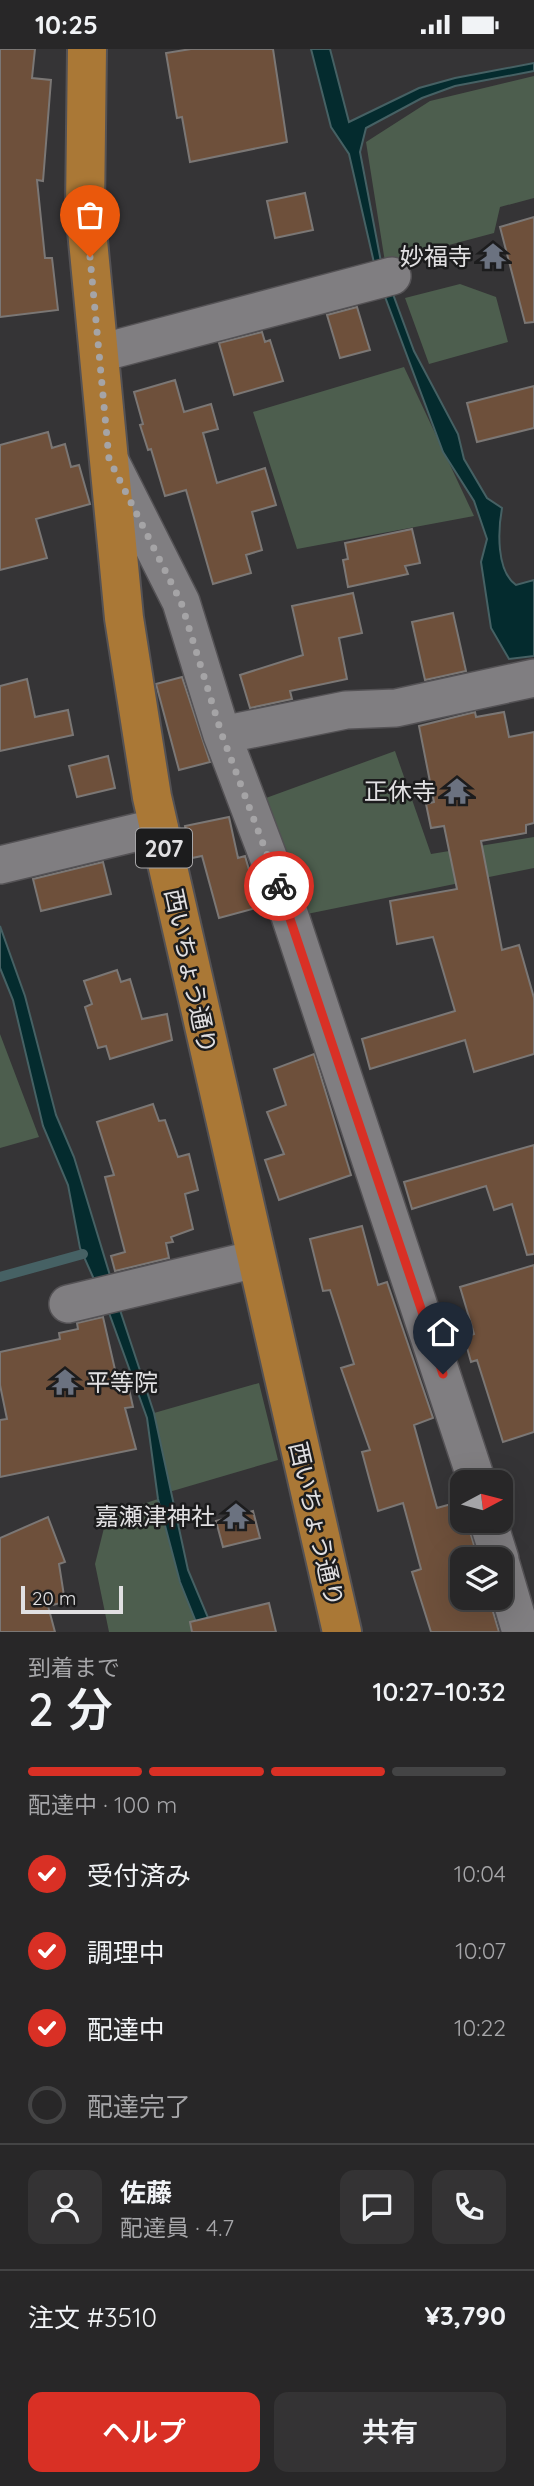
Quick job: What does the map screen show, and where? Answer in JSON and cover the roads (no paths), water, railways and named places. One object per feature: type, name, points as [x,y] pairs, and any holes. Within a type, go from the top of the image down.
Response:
[{"type":"highway","name":"西いちょう通り","points":[[88,49],[85,209],[124,618],[159,827],[342,1632]]},
{"type":"street","points":[[100,353],[383,279]]},
{"type":"street","points":[[109,459],[181,602],[222,735],[286,904],[473,1470]]},
{"type":"street","points":[[222,735],[346,710],[396,708],[534,678]]},
{"type":"street","points":[[0,865],[159,827]]},
{"type":"street","points":[[68,1304],[256,1259]]},
{"type":"street","points":[[513,1605],[521,1632]]},
{"type":"water","points":[[311,49],[330,49],[349,122],[419,88],[455,78],[534,63],[534,71],[455,86],[422,98],[366,128],[360,152],[382,267],[375,267],[349,154],[331,127]]},
{"type":"water","points":[[381,286],[390,286],[414,351],[458,434],[464,459],[487,498],[502,508],[500,549],[509,579],[516,585],[534,580],[534,656],[509,659],[491,628],[481,562],[487,539],[474,501],[443,452]]},
{"type":"water","points":[[0,926],[25,996],[56,1115],[74,1157],[112,1282],[97,1286],[80,1248],[68,1185],[43,1126],[13,1000],[0,968]]},
{"type":"water","points":[[108,1310],[120,1310],[154,1413],[188,1570],[214,1632],[200,1632],[180,1582],[158,1499],[147,1418]]},
{"type":"waterway","points":[[0,1277],[83,1254]]},
{"type":"place","name":"妙福寺","points":[[493,256]]},
{"type":"place","name":"正休寺","points":[[457,791]]},
{"type":"place","name":"平等院","points":[[65,1382]]},
{"type":"place","name":"嘉瀬津神社","points":[[236,1516]]}]
